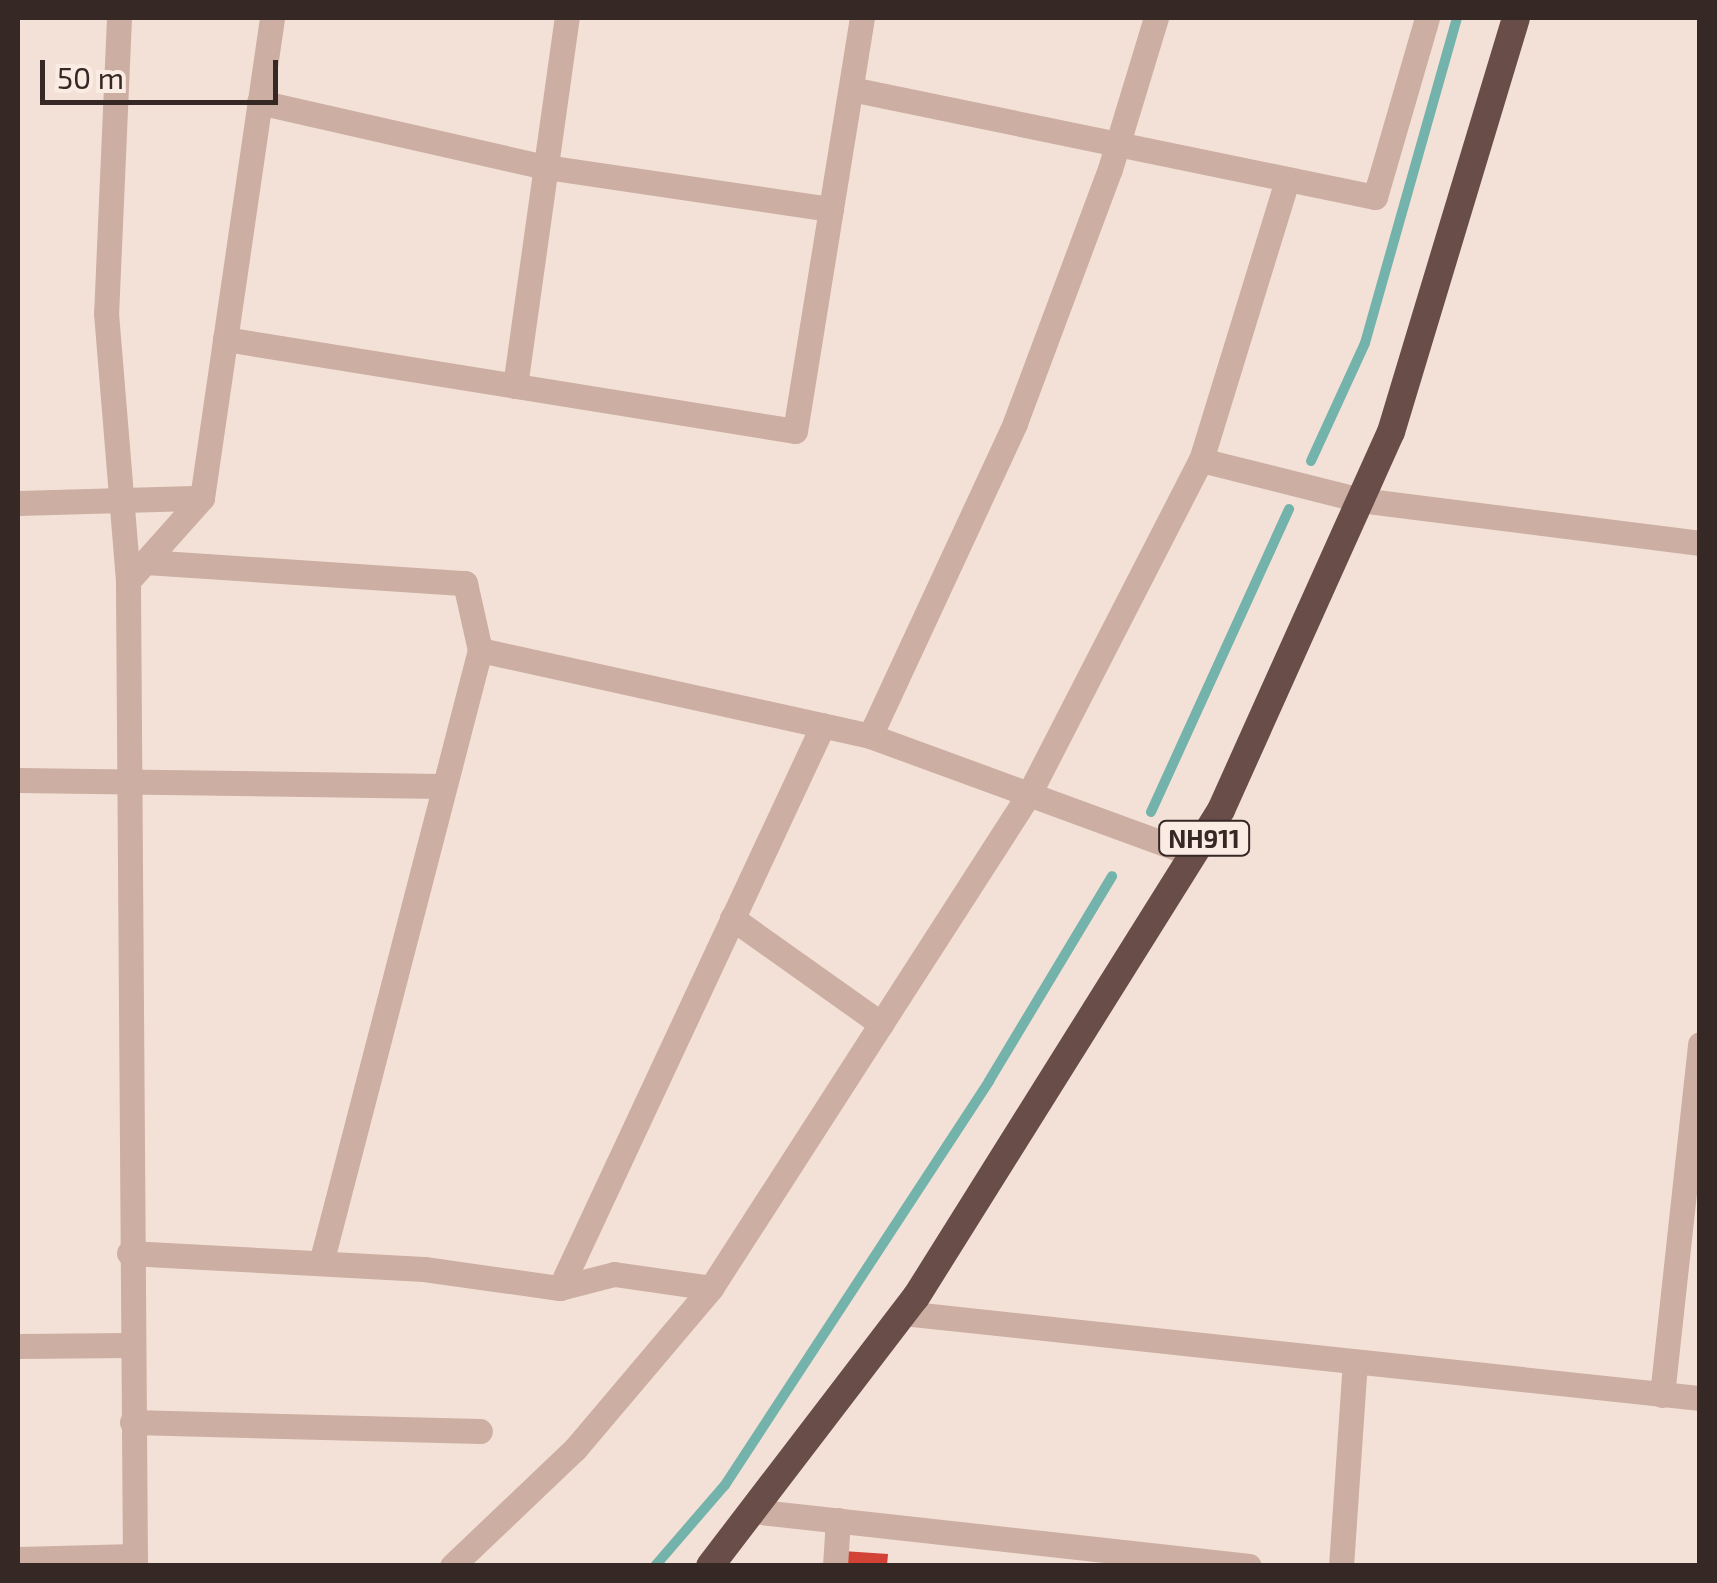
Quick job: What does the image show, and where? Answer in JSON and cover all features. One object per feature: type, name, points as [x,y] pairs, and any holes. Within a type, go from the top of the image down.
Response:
[{"type":"highway","name":"NH911","points":[[710,1566],[903,1313],[1221,810],[1391,432],[1516,18]]},
{"type":"street","points":[[18,1559],[135,1561],[127,780],[137,572],[119,500],[106,314],[119,18]]},
{"type":"street","points":[[137,572],[202,498],[272,18]]},
{"type":"street","points":[[515,386],[567,18]]},
{"type":"street","points":[[225,339],[795,431],[862,18]]},
{"type":"street","points":[[870,736],[1016,423],[1117,144],[1156,18]]},
{"type":"street","points":[[850,89],[1117,144],[1286,184],[1375,197],[1427,18]]},
{"type":"street","points":[[259,102],[546,167],[831,209]]},
{"type":"street","points":[[452,1566],[575,1449],[711,1288],[1029,794],[1201,460],[1286,184]]},
{"type":"street","points":[[1201,460],[1360,500],[1700,544]]},
{"type":"street","points":[[18,503],[202,498]]},
{"type":"street","points":[[137,572],[464,583],[480,650],[440,786],[321,1263]]},
{"type":"street","points":[[480,650],[870,736],[1194,854]]},
{"type":"street","points":[[560,1288],[822,726]]},
{"type":"street","points":[[18,780],[440,786]]},
{"type":"street","points":[[732,918],[881,1024]]},
{"type":"street","points":[[1662,1395],[1700,1044]]},
{"type":"street","points":[[130,1253],[321,1263],[560,1288],[614,1274],[711,1288]]},
{"type":"street","points":[[903,1313],[1700,1398]]},
{"type":"street","points":[[18,1346],[131,1345]]},
{"type":"street","points":[[1341,1566],[1356,1362]]},
{"type":"street","points":[[132,1422],[480,1431]]},
{"type":"street","points":[[752,1510],[1089,1557],[1248,1566]]},
{"type":"street","points":[[835,1566],[838,1520]]},
{"type":"building","points":[[843,1551],[888,1554],[887,1566],[842,1566]]},
{"type":"waterway","points":[[1311,461],[1365,343],[1457,18]]},
{"type":"waterway","points":[[1151,812],[1289,509]]},
{"type":"waterway","points":[[655,1566],[725,1485],[989,1081],[1112,876]]}]
